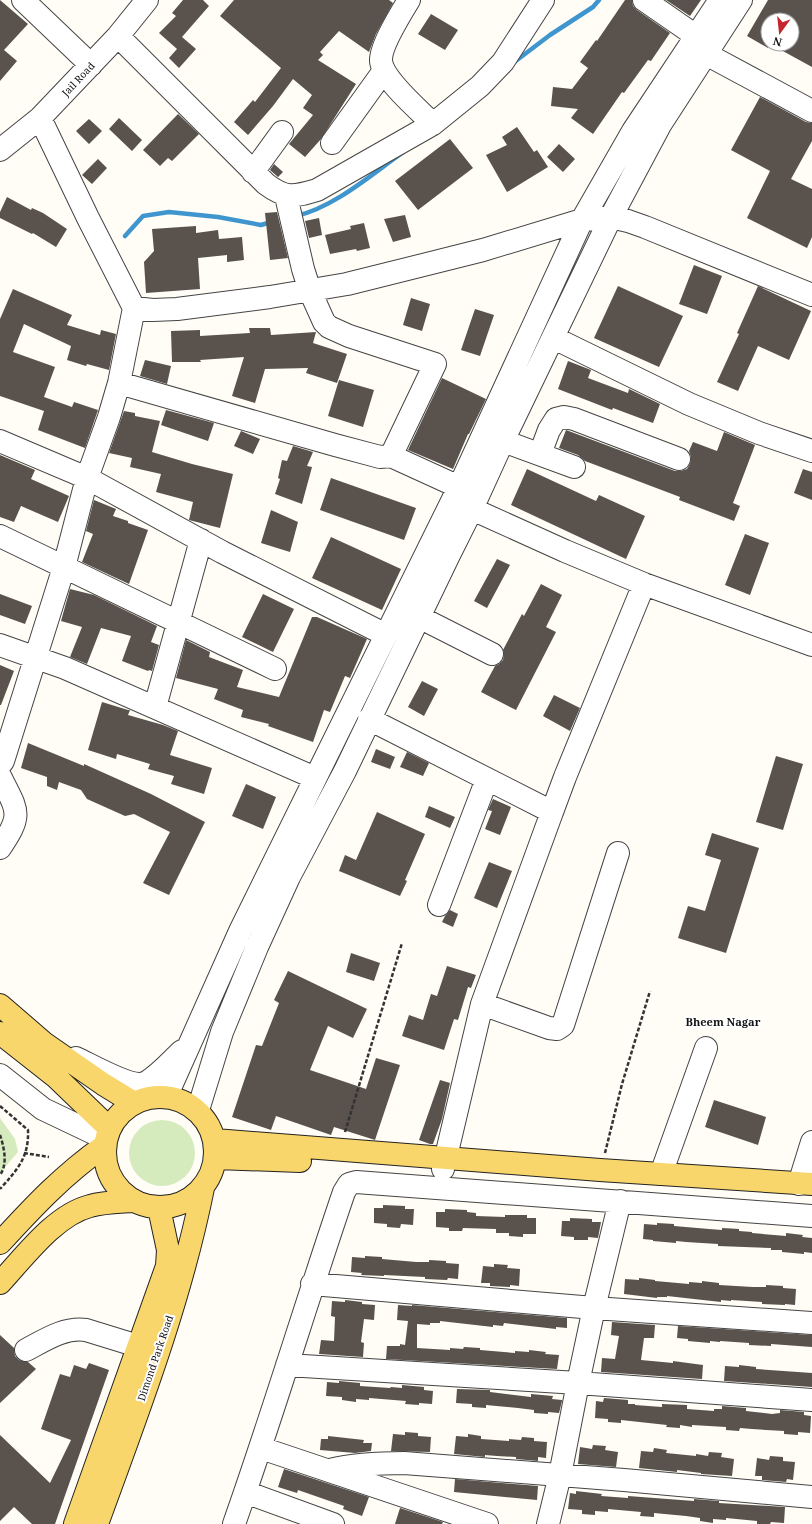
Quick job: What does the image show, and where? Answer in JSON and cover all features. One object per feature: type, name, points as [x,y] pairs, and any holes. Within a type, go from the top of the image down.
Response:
[{"type":"main road","points":[[0,1005],[44,1043],[97,1080],[134,1103]]},
{"type":"main road","points":[[0,1033],[56,1077],[107,1138]]},
{"type":"main road","points":[[166,1097],[182,1101],[198,1110],[208,1124],[215,1149],[211,1174],[203,1188],[190,1199],[175,1206],[159,1208],[145,1206],[133,1201],[120,1191],[110,1178],[106,1162],[107,1138],[112,1124],[122,1112],[134,1103],[150,1098],[166,1097]]},
{"type":"main road","points":[[0,1243],[55,1185],[107,1138]]},
{"type":"main road","points":[[215,1149],[339,1149],[444,1163],[808,1187]]},
{"type":"main road","points":[[215,1149],[313,1161],[444,1163],[600,1170],[808,1187]]},
{"type":"main road","name":"Dimond Park Road","points":[[97,1524],[153,1366],[176,1294],[194,1232],[203,1188]]},
{"type":"main road","points":[[0,1283],[53,1226],[69,1214],[91,1206],[133,1201]]},
{"type":"main road","name":"Dimond Park Road","points":[[75,1524],[167,1266],[168,1250],[159,1208]]},
{"type":"street","points":[[23,0],[91,65]]},
{"type":"street","name":"Jail Road","points":[[0,150],[40,118],[118,36],[147,0]]},
{"type":"street","points":[[409,0],[384,48],[381,60],[383,72],[433,124]]},
{"type":"street","points":[[118,36],[253,172],[276,192],[286,196],[317,190],[433,124],[480,86],[503,62],[543,0]]},
{"type":"street","points":[[644,0],[701,45],[812,111]]},
{"type":"street","points":[[198,1110],[222,1032],[257,947],[289,877],[345,771],[611,217],[701,45],[720,0]]},
{"type":"street","points":[[166,1097],[241,929],[459,487],[582,220],[633,131],[701,45],[741,0]]},
{"type":"street","points":[[332,143],[383,72]]},
{"type":"street","points":[[0,764],[3,761],[36,658],[64,567],[87,478],[109,417],[119,383],[134,308],[126,296],[40,118]]},
{"type":"street","points":[[253,172],[282,132]]},
{"type":"street","points":[[286,196],[296,242],[310,291],[324,322],[334,331],[435,364],[391,456]]},
{"type":"street","points":[[134,308],[153,310],[177,309],[310,291],[389,274],[483,250],[582,220],[611,217],[645,227],[812,295]]},
{"type":"street","points":[[554,338],[689,404],[759,433],[812,451]]},
{"type":"street","points":[[119,383],[335,445],[380,457],[391,456],[459,487]]},
{"type":"street","points":[[540,454],[549,430],[556,419],[564,417],[679,459]]},
{"type":"street","points":[[0,441],[87,478],[201,540],[386,635]]},
{"type":"street","points":[[503,442],[574,467]]},
{"type":"street","points":[[472,509],[565,551],[644,584],[812,645]]},
{"type":"street","points":[[0,536],[275,669]]},
{"type":"street","points":[[154,707],[179,623],[201,540]]},
{"type":"street","points":[[444,1163],[482,1004],[565,777],[644,584]]},
{"type":"street","points":[[419,617],[492,654]]},
{"type":"street","points":[[0,645],[65,668],[315,778]]},
{"type":"street","points":[[369,719],[552,812]]},
{"type":"street","points":[[0,776],[15,806],[17,818],[12,831],[0,848]]},
{"type":"street","points":[[439,905],[486,778]]},
{"type":"street","points":[[482,1004],[549,1028],[557,1029],[563,1025],[618,853]]},
{"type":"street","points":[[44,1043],[121,1079],[133,1083],[146,1083],[158,1074],[190,1044]]},
{"type":"street","points":[[660,1174],[706,1048]]},
{"type":"street","points":[[0,1075],[43,1109],[107,1138]]},
{"type":"street","points":[[808,1187],[812,1142]]},
{"type":"street","points":[[234,1524],[261,1448],[312,1284],[344,1192],[349,1184],[356,1182],[812,1216]]},
{"type":"street","points":[[548,1524],[560,1475],[594,1308],[620,1201]]},
{"type":"street","points":[[312,1284],[594,1308],[812,1323]]},
{"type":"street","points":[[26,1350],[66,1330],[77,1329],[86,1330],[138,1346]]},
{"type":"street","points":[[287,1366],[578,1383],[812,1400]]},
{"type":"street","points":[[261,1448],[487,1524]]},
{"type":"street","points":[[330,1470],[355,1465],[404,1463],[624,1480],[812,1497]]},
{"type":"street","points":[[245,1492],[332,1524]]},
{"type":"path","points":[[339,1149],[402,943]]},
{"type":"path","points":[[600,1170],[622,1084],[650,991]]},
{"type":"path","points":[[0,1106],[28,1130],[28,1144],[19,1168],[0,1189]]},
{"type":"path","points":[[0,1135],[5,1150],[2,1173],[0,1176]]},
{"type":"path","points":[[24,1153],[49,1157]]},
{"type":"green space","points":[[0,1118],[15,1139],[18,1152],[0,1173]]},
{"type":"green space","points":[[162,1120],[175,1123],[185,1130],[192,1140],[195,1153],[192,1166],[185,1176],[175,1183],[162,1186],[149,1183],[139,1176],[132,1166],[129,1153],[132,1140],[139,1130],[149,1123]]},
{"type":"building","points":[[0,0],[28,24],[4,50],[17,61],[0,81]]},
{"type":"building","points":[[183,0],[203,0],[209,6],[182,37],[196,49],[179,68],[169,58],[177,49],[159,33],[176,16],[172,13]]},
{"type":"building","points":[[234,0],[389,0],[393,3],[376,34],[369,52],[339,31],[320,52],[323,55],[318,60],[356,84],[321,139],[305,157],[289,144],[313,115],[303,108],[312,95],[293,79],[273,106],[248,135],[234,122],[253,100],[255,102],[281,68],[220,16]]},
{"type":"building","points":[[625,0],[632,0],[633,6],[637,10],[670,33],[651,61],[648,60],[624,93],[622,92],[593,134],[571,118],[578,109],[551,106],[553,87],[572,89],[588,68],[580,62],[596,40],[597,41]]},
{"type":"building","points":[[666,0],[701,0],[690,16]]},
{"type":"building","points":[[768,0],[812,0],[812,67],[785,52],[800,52],[800,12],[761,12]]},
{"type":"building","points":[[431,14],[458,30],[445,50],[418,34]]},
{"type":"building","points":[[760,14],[760,43],[747,36]]},
{"type":"building","points":[[760,97],[806,122],[812,123],[812,141],[791,179],[812,189],[812,237],[807,248],[747,218],[770,171],[731,150]]},
{"type":"building","points":[[178,114],[199,134],[172,161],[168,158],[160,166],[143,150]]},
{"type":"building","points":[[119,118],[142,140],[132,151],[109,129]]},
{"type":"building","points":[[89,119],[102,131],[89,144],[76,131]]},
{"type":"building","points":[[517,127],[534,152],[537,150],[548,167],[507,192],[486,155],[507,145],[502,137]]},
{"type":"building","points":[[450,139],[473,168],[418,210],[395,181]]},
{"type":"building","points":[[559,144],[575,159],[563,172],[547,157]]},
{"type":"building","points":[[98,159],[107,168],[92,184],[82,175]]},
{"type":"building","points":[[274,164],[283,172],[278,177],[270,170]]},
{"type":"building","points":[[7,197],[31,210],[32,208],[43,213],[67,229],[56,247],[33,233],[32,234],[0,218],[0,212]]},
{"type":"building","points":[[277,212],[288,258],[270,260],[265,213]]},
{"type":"building","points":[[405,215],[411,237],[393,242],[384,219]]},
{"type":"building","points":[[319,218],[322,235],[309,238],[305,221]]},
{"type":"building","points":[[364,223],[370,248],[330,254],[325,235],[351,229],[350,226]]},
{"type":"building","points":[[196,226],[196,233],[218,230],[219,239],[242,237],[244,260],[227,262],[227,255],[198,258],[200,289],[146,293],[144,262],[154,251],[152,229]]},
{"type":"building","points":[[694,265],[722,276],[707,314],[679,304]]},
{"type":"building","points":[[618,286],[683,316],[659,367],[594,338]]},
{"type":"building","points":[[758,286],[811,311],[789,360],[758,346],[738,391],[717,382],[739,334],[737,333]]},
{"type":"building","points":[[13,289],[72,315],[67,325],[100,335],[101,330],[116,334],[109,370],[87,364],[86,366],[67,360],[71,346],[24,324],[13,352],[55,367],[44,397],[72,407],[74,402],[98,410],[85,448],[38,430],[44,411],[0,396],[0,319]]},
{"type":"building","points":[[411,298],[430,304],[422,331],[403,325]]},
{"type":"building","points":[[475,309],[494,315],[480,356],[461,350]]},
{"type":"building","points":[[249,328],[270,328],[271,335],[316,332],[313,343],[347,354],[337,383],[306,373],[308,368],[265,369],[255,403],[232,396],[244,357],[200,360],[201,362],[172,362],[171,331],[200,330],[200,336],[250,333]]},
{"type":"building","points":[[145,360],[171,366],[167,384],[140,376]]},
{"type":"building","points":[[568,361],[591,370],[588,378],[628,393],[629,389],[660,404],[653,423],[613,408],[612,410],[558,389]]},
{"type":"building","points":[[442,378],[486,399],[468,434],[453,469],[408,450]]},
{"type":"building","points":[[339,380],[374,390],[363,427],[328,416]]},
{"type":"building","points":[[166,410],[214,423],[208,441],[161,425]]},
{"type":"building","points":[[124,411],[135,413],[135,416],[160,421],[152,452],[233,474],[220,528],[189,520],[193,502],[156,492],[161,474],[130,467],[132,458],[109,453]]},
{"type":"building","points":[[566,430],[675,471],[687,469],[690,464],[691,457],[689,451],[693,442],[717,451],[724,432],[755,445],[733,503],[740,506],[734,521],[679,500],[680,497],[585,461],[578,455],[559,448]]},
{"type":"building","points":[[241,431],[260,439],[253,454],[234,446]]},
{"type":"building","points":[[293,446],[313,452],[307,466],[312,467],[302,504],[275,494],[280,479],[278,478],[282,460],[287,461]]},
{"type":"building","points":[[0,455],[35,470],[31,479],[69,496],[58,522],[21,506],[14,522],[0,517]]},
{"type":"building","points":[[527,469],[596,501],[599,495],[645,516],[626,559],[511,505]]},
{"type":"building","points":[[803,469],[812,472],[812,500],[794,493]]},
{"type":"building","points":[[331,478],[416,508],[404,540],[320,510]]},
{"type":"building","points":[[94,500],[116,509],[113,516],[148,530],[129,584],[82,562],[93,534],[86,531]]},
{"type":"building","points":[[271,510],[298,522],[290,552],[261,543]]},
{"type":"building","points":[[745,534],[769,543],[750,595],[725,585]]},
{"type":"building","points":[[331,537],[401,569],[382,610],[312,578]]},
{"type":"building","points":[[497,559],[510,565],[487,608],[474,601]]},
{"type":"building","points":[[541,584],[562,595],[546,627],[556,632],[516,710],[481,692],[495,666],[503,660],[503,650],[522,614],[524,616]]},
{"type":"building","points":[[70,589],[94,595],[157,626],[151,642],[159,645],[152,671],[148,671],[122,661],[131,636],[101,628],[87,664],[70,657],[82,627],[61,621]]},
{"type":"building","points":[[0,594],[32,606],[25,624],[0,615]]},
{"type":"building","points":[[263,594],[294,609],[273,652],[242,637]]},
{"type":"building","points":[[312,617],[317,617],[367,639],[350,678],[345,676],[330,712],[324,710],[313,742],[268,726],[269,724],[241,717],[243,710],[214,699],[218,689],[176,678],[186,640],[210,652],[209,657],[243,670],[237,687],[279,697]]},
{"type":"building","points":[[0,665],[14,671],[1,705],[0,705]]},
{"type":"building","points":[[422,681],[438,689],[424,716],[408,707]]},
{"type":"building","points":[[554,695],[580,708],[570,731],[543,716]]},
{"type":"building","points":[[102,702],[130,710],[128,715],[178,731],[170,755],[212,768],[204,794],[171,784],[174,776],[148,769],[150,764],[117,754],[116,759],[88,750]]},
{"type":"building","points":[[28,743],[84,766],[84,764],[151,794],[205,822],[169,895],[143,883],[170,832],[134,814],[125,816],[87,799],[81,790],[59,782],[57,790],[47,786],[47,777],[21,768]]},
{"type":"building","points":[[376,749],[395,757],[390,769],[371,762]]},
{"type":"building","points":[[407,752],[429,763],[423,776],[400,767]]},
{"type":"building","points":[[776,756],[803,764],[783,830],[756,822]]},
{"type":"building","points":[[246,784],[276,797],[263,829],[232,816]]},
{"type":"building","points":[[493,799],[511,807],[500,835],[485,829],[492,811],[488,810]]},
{"type":"building","points":[[429,806],[455,817],[450,828],[425,817]]},
{"type":"building","points":[[377,812],[425,834],[405,880],[407,881],[400,896],[339,871],[345,855],[356,860]]},
{"type":"building","points":[[712,833],[759,848],[726,953],[678,938],[688,906],[705,911],[721,860],[705,855]]},
{"type":"building","points":[[489,862],[512,871],[497,908],[474,898]]},
{"type":"building","points":[[450,910],[458,914],[453,927],[442,922]]},
{"type":"building","points":[[351,953],[380,963],[374,981],[346,972]]},
{"type":"building","points":[[447,966],[476,975],[471,988],[468,987],[458,1020],[454,1019],[444,1050],[402,1036],[409,1015],[423,1020],[431,994],[437,996]]},
{"type":"building","points":[[288,971],[367,1009],[353,1038],[328,1026],[310,1070],[366,1089],[376,1058],[400,1065],[375,1140],[334,1127],[331,1135],[276,1116],[271,1130],[232,1117],[256,1045],[262,1046],[279,1003],[274,1000]]},
{"type":"building","points":[[440,1080],[450,1083],[442,1119],[433,1144],[430,1144],[419,1140]]},
{"type":"building","points":[[714,1100],[766,1117],[758,1145],[705,1127]]},
{"type":"building","points":[[383,1205],[405,1206],[405,1209],[414,1209],[413,1225],[401,1224],[400,1228],[387,1227],[387,1224],[374,1223],[374,1208],[383,1208]]},
{"type":"building","points":[[445,1209],[467,1210],[467,1212],[476,1213],[476,1216],[505,1217],[505,1215],[527,1215],[527,1218],[536,1218],[536,1234],[523,1234],[523,1237],[509,1236],[509,1233],[496,1233],[496,1229],[463,1228],[462,1231],[449,1231],[449,1228],[436,1227],[436,1212],[445,1212]]},
{"type":"building","points":[[570,1218],[592,1219],[592,1222],[601,1222],[598,1238],[588,1237],[588,1240],[574,1240],[574,1237],[561,1236],[562,1221],[570,1221]]},
{"type":"building","points":[[657,1223],[722,1230],[722,1228],[739,1229],[739,1231],[752,1233],[786,1236],[786,1233],[803,1235],[802,1237],[812,1238],[812,1253],[804,1252],[804,1254],[782,1252],[782,1250],[771,1250],[771,1248],[718,1246],[718,1244],[676,1241],[676,1243],[643,1239],[644,1224],[657,1225]]},
{"type":"building","points":[[365,1256],[416,1262],[429,1262],[429,1260],[446,1261],[446,1263],[459,1264],[458,1279],[448,1278],[447,1280],[425,1279],[425,1277],[361,1275],[362,1273],[351,1272],[352,1257],[365,1258]]},
{"type":"building","points":[[494,1264],[508,1265],[507,1268],[520,1269],[519,1286],[490,1286],[490,1283],[481,1283],[483,1266],[494,1267]]},
{"type":"building","points":[[639,1278],[689,1284],[689,1282],[702,1283],[702,1281],[719,1283],[719,1285],[753,1287],[766,1287],[766,1285],[783,1286],[783,1288],[796,1289],[795,1305],[762,1304],[762,1302],[731,1300],[721,1300],[721,1302],[667,1296],[657,1298],[624,1294],[625,1279],[639,1280]]},
{"type":"building","points":[[345,1300],[375,1305],[374,1320],[364,1319],[361,1342],[364,1343],[363,1357],[319,1354],[321,1340],[334,1341],[335,1317],[331,1316],[332,1301],[345,1302]]},
{"type":"building","points":[[398,1305],[567,1318],[567,1328],[556,1327],[556,1329],[504,1323],[503,1326],[493,1325],[493,1327],[440,1321],[440,1323],[430,1323],[430,1325],[417,1324],[417,1348],[450,1350],[450,1348],[463,1349],[464,1347],[515,1353],[515,1351],[529,1352],[529,1350],[546,1352],[545,1354],[559,1355],[557,1369],[386,1359],[387,1346],[400,1346],[400,1344],[405,1345],[408,1321],[397,1320]]},
{"type":"building","points":[[612,1322],[655,1325],[654,1338],[644,1338],[641,1360],[673,1363],[673,1361],[703,1365],[702,1379],[601,1372],[602,1358],[615,1359],[619,1336],[611,1335]]},
{"type":"building","points":[[678,1326],[812,1335],[812,1347],[771,1344],[771,1346],[749,1345],[749,1343],[720,1341],[710,1341],[710,1343],[688,1341],[688,1339],[677,1338]]},
{"type":"building","points":[[0,1335],[14,1348],[15,1356],[19,1360],[28,1362],[36,1369],[0,1403]]},
{"type":"building","points":[[89,1363],[109,1370],[55,1524],[32,1524],[14,1507],[0,1521],[0,1435],[50,1483],[71,1440],[41,1429],[60,1374],[70,1377],[74,1365],[86,1369]]},
{"type":"building","points":[[739,1365],[756,1367],[756,1369],[812,1373],[812,1387],[724,1381],[725,1366],[739,1367]]},
{"type":"building","points":[[339,1381],[360,1383],[360,1386],[402,1388],[402,1385],[424,1387],[424,1390],[433,1391],[432,1404],[405,1404],[406,1401],[369,1398],[369,1400],[356,1399],[356,1402],[342,1400],[342,1397],[326,1396],[327,1382],[339,1383]]},
{"type":"building","points":[[457,1389],[490,1390],[490,1392],[531,1397],[531,1394],[553,1396],[552,1399],[562,1401],[559,1413],[548,1412],[548,1414],[534,1413],[534,1410],[486,1405],[486,1408],[472,1407],[472,1404],[456,1403]]},
{"type":"building","points":[[604,1398],[628,1400],[628,1404],[635,1405],[662,1407],[662,1404],[687,1405],[687,1409],[714,1411],[714,1409],[722,1409],[722,1406],[746,1408],[746,1411],[772,1414],[780,1413],[780,1410],[804,1412],[804,1415],[811,1416],[810,1433],[798,1432],[798,1435],[784,1434],[784,1431],[740,1428],[739,1431],[726,1430],[726,1427],[692,1425],[692,1427],[680,1425],[680,1428],[666,1427],[667,1425],[621,1420],[621,1423],[608,1422],[608,1419],[595,1418],[596,1401],[603,1402]]},
{"type":"building","points":[[405,1432],[418,1433],[418,1436],[431,1437],[430,1452],[391,1451],[393,1434],[405,1435]]},
{"type":"building","points":[[468,1434],[481,1436],[481,1439],[509,1441],[509,1439],[521,1440],[522,1437],[534,1438],[534,1441],[547,1442],[546,1458],[538,1457],[538,1461],[516,1459],[516,1457],[485,1455],[485,1457],[454,1454],[456,1436],[468,1437]]},
{"type":"building","points":[[328,1436],[364,1440],[363,1443],[372,1443],[371,1451],[355,1453],[320,1450],[321,1439],[328,1439]]},
{"type":"building","points":[[593,1445],[606,1446],[605,1450],[618,1452],[616,1467],[578,1464],[580,1447],[592,1449]]},
{"type":"building","points":[[654,1448],[667,1450],[666,1453],[696,1456],[696,1454],[708,1456],[709,1452],[722,1453],[721,1457],[734,1459],[732,1476],[701,1474],[677,1470],[677,1472],[639,1468],[641,1451],[653,1452]]},
{"type":"building","points":[[770,1456],[783,1457],[783,1461],[795,1462],[793,1480],[787,1479],[786,1482],[762,1480],[762,1476],[755,1476],[757,1458],[769,1460]]},
{"type":"building","points":[[284,1469],[369,1497],[362,1516],[343,1509],[344,1506],[298,1490],[297,1493],[278,1487]]},
{"type":"building","points":[[455,1479],[538,1486],[537,1500],[454,1492]]},
{"type":"building","points":[[576,1491],[602,1494],[601,1496],[628,1498],[628,1496],[694,1501],[694,1499],[719,1501],[719,1503],[785,1507],[784,1523],[771,1522],[770,1524],[757,1524],[757,1521],[726,1518],[726,1520],[713,1519],[713,1523],[700,1521],[700,1518],[686,1516],[654,1513],[654,1517],[640,1516],[641,1512],[608,1509],[608,1512],[595,1511],[595,1515],[582,1514],[582,1510],[568,1509],[570,1493],[576,1494]]},
{"type":"building","points":[[400,1508],[443,1522],[442,1524],[395,1524]]},
{"type":"waterway","points":[[513,63],[550,35],[593,7],[599,0]]},
{"type":"waterway","points":[[296,216],[310,212],[338,198],[402,153]]},
{"type":"waterway","points":[[125,236],[143,216],[169,212],[218,217],[261,225],[271,222]]},
{"type":"district","name":"Bheem Nagar","points":[[723,1022]]}]
